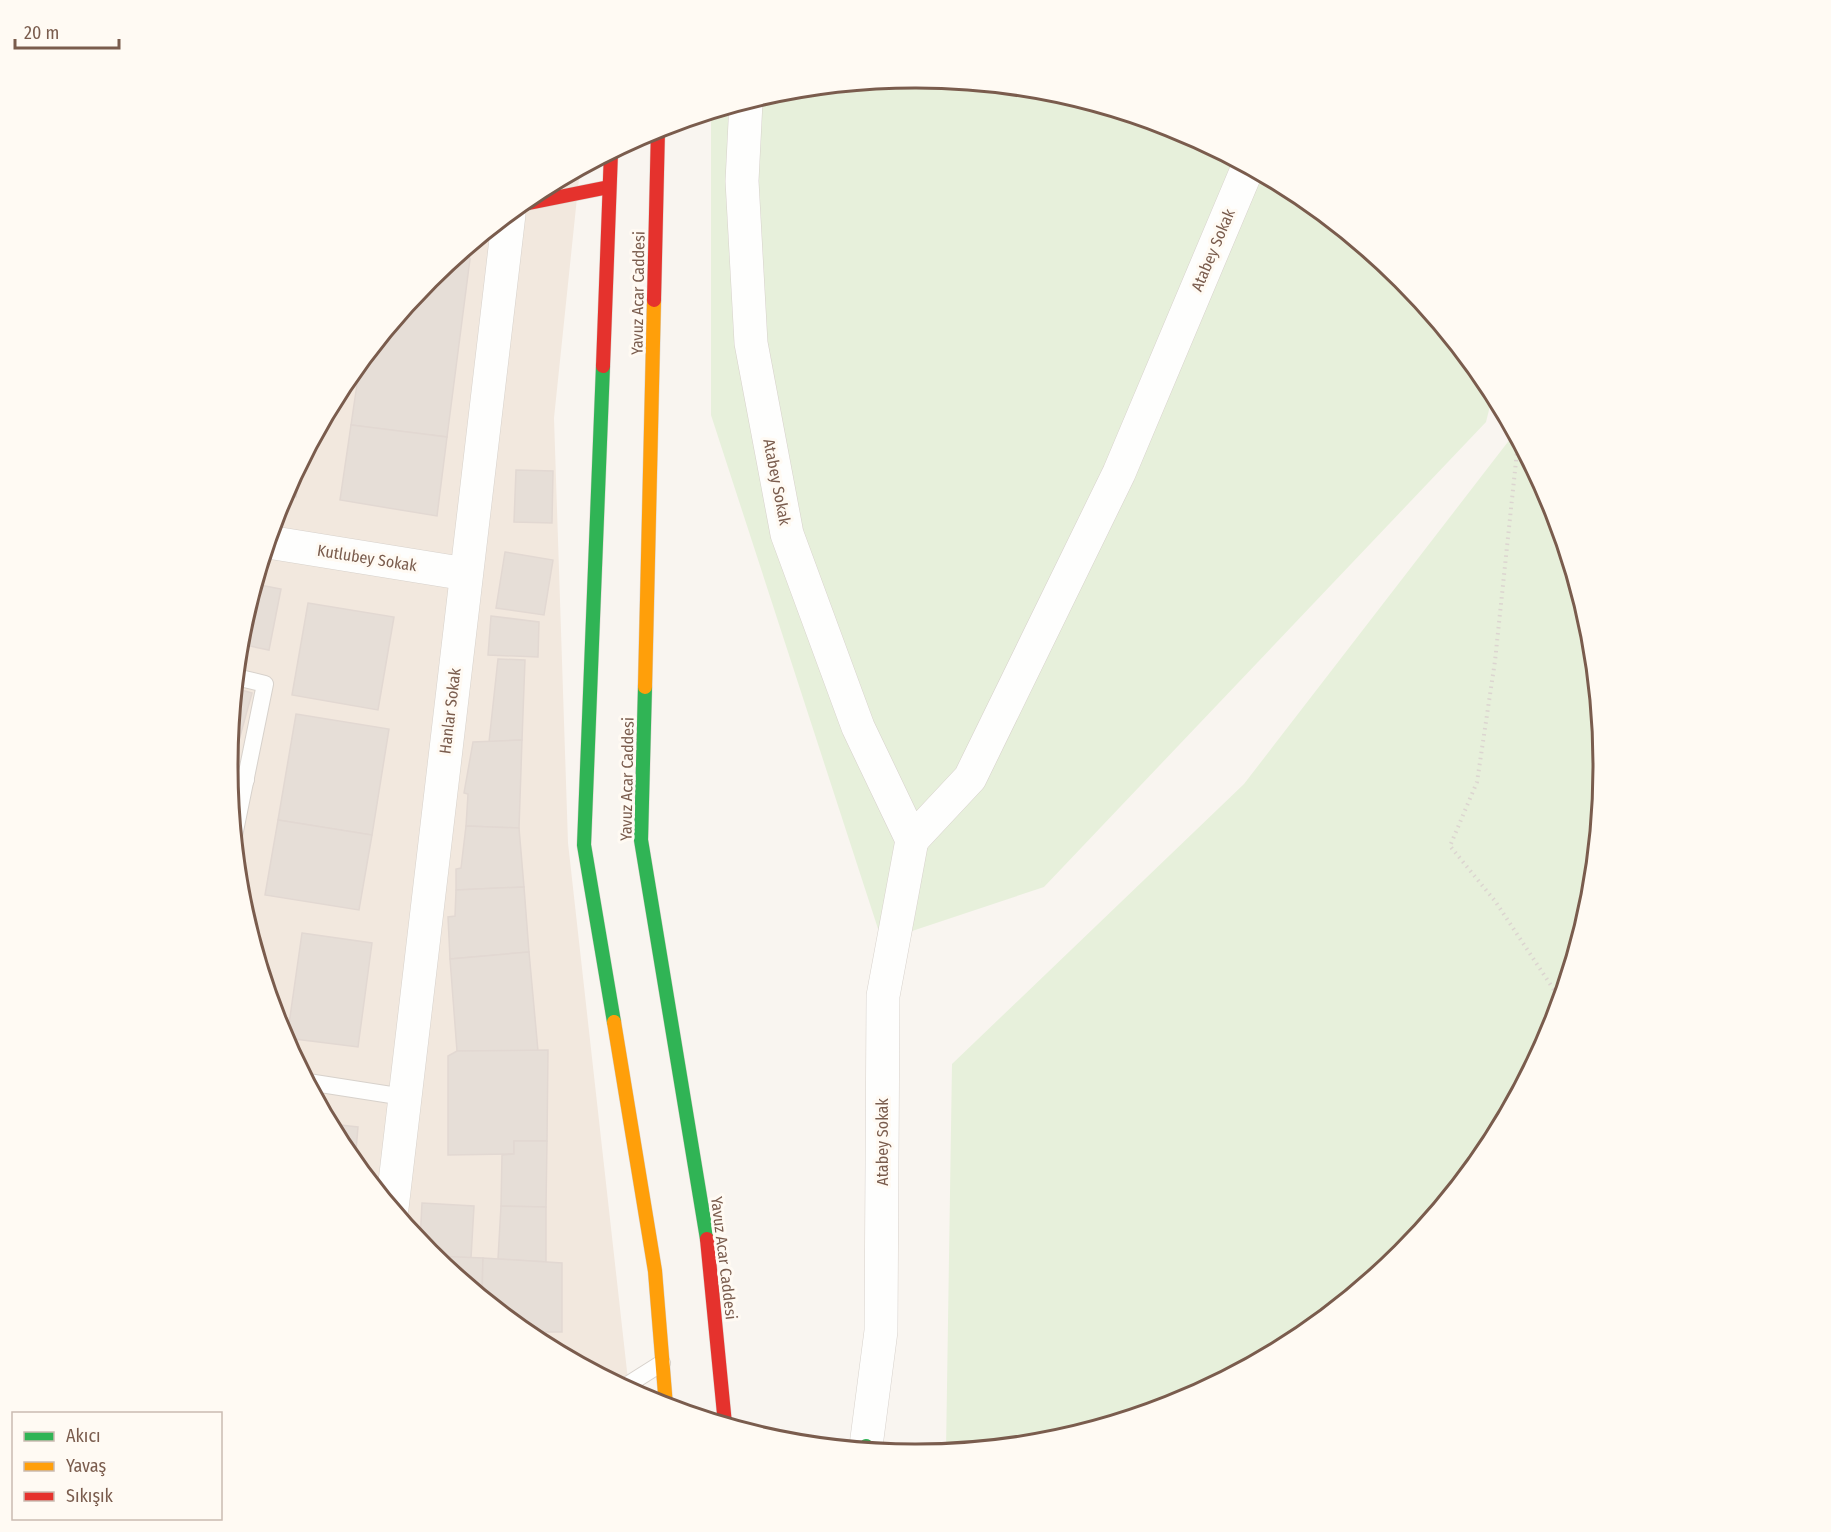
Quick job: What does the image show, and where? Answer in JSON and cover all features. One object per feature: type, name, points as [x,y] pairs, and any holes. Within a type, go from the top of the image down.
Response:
[{"type":"main road","name":"Yavuz Acar Caddesi","points":[[658,139],[641,840],[711,1263],[724,1416]]},
{"type":"main road","name":"Yavuz Acar Caddesi","points":[[610,161],[584,844],[655,1271],[665,1395]]},
{"type":"main road","points":[[544,200],[609,187]]},
{"type":"street","name":"Atabey Sokak","points":[[746,111],[742,181],[751,343],[787,534],[858,727],[912,840]]},
{"type":"street","name":"Atabey Sokak","points":[[866,1442],[881,1330],[883,996],[912,840],[970,778],[1119,474],[1245,174]]},
{"type":"street","name":"Hanlar Sokak","points":[[393,1197],[508,226]]},
{"type":"street","name":"Kutlubey Sokak","points":[[276,543],[466,574]]},
{"type":"lane","points":[[239,812],[265,684],[244,679]]},
{"type":"lane","points":[[238,778],[246,780]]},
{"type":"lane","points":[[317,1083],[404,1097]]},
{"type":"lane","points":[[633,1382],[662,1363]]},
{"type":"path","points":[[1517,454],[1495,661],[1478,782],[1450,846],[1495,901],[1554,991]]},
{"type":"shaded area","points":[[579,178],[554,418],[568,843],[628,1379],[577,1353],[539,1329],[469,1275],[406,1213],[352,1142],[308,1066],[274,984],[251,898],[239,810],[239,722],[251,634],[274,548],[308,466],[352,390],[406,319],[436,287],[503,229]]},
{"type":"green space","points":[[916,88],[1004,94],[1091,112],[1133,124],[1175,140],[1254,179],[1328,229],[1395,287],[1453,354],[1490,407],[1486,422],[1044,887],[882,941],[711,415],[711,120],[783,102],[827,94]]},
{"type":"green space","points":[[1509,440],[1541,507],[1570,591],[1587,678],[1592,722],[1593,766],[1592,810],[1587,854],[1570,941],[1541,1025],[1502,1105],[1453,1178],[1395,1245],[1328,1303],[1254,1353],[1215,1374],[1133,1408],[1048,1430],[1004,1438],[946,1443],[952,1064],[1244,784]]},
{"type":"building","points":[[469,257],[447,437],[351,425],[357,383],[406,319]]},
{"type":"building","points":[[351,425],[447,437],[437,516],[340,500]]},
{"type":"building","points":[[516,470],[553,471],[552,523],[514,522]]},
{"type":"building","points":[[505,552],[553,560],[544,615],[496,608]]},
{"type":"building","points":[[263,585],[281,589],[269,650],[249,646]]},
{"type":"building","points":[[308,603],[394,617],[378,710],[292,695]]},
{"type":"building","points":[[491,616],[539,622],[538,657],[488,655]]},
{"type":"building","points":[[498,659],[525,660],[522,740],[489,742]]},
{"type":"building","points":[[243,690],[252,693],[239,742]]},
{"type":"building","points":[[296,714],[389,729],[372,835],[278,820]]},
{"type":"building","points":[[522,740],[519,828],[466,826],[468,794],[464,793],[473,742]]},
{"type":"building","points":[[278,820],[372,835],[359,910],[265,895]]},
{"type":"building","points":[[466,826],[519,828],[524,887],[456,890],[456,869],[461,868]]},
{"type":"building","points":[[524,887],[529,952],[450,959],[448,917],[455,916],[456,890]]},
{"type":"building","points":[[302,933],[372,943],[358,1047],[296,1039],[289,1023]]},
{"type":"building","points":[[529,952],[538,1051],[457,1051],[450,959]]},
{"type":"building","points":[[548,1050],[547,1141],[514,1141],[514,1154],[448,1155],[448,1056],[457,1051]]},
{"type":"building","points":[[342,1125],[358,1127],[356,1148]]},
{"type":"building","points":[[514,1141],[547,1141],[546,1207],[501,1206],[502,1155],[514,1154]]},
{"type":"building","points":[[422,1203],[474,1206],[471,1258],[449,1257],[421,1229]]},
{"type":"building","points":[[501,1206],[546,1207],[546,1262],[498,1259]]},
{"type":"building","points":[[449,1257],[483,1258],[482,1286]]},
{"type":"building","points":[[483,1258],[562,1263],[562,1332],[544,1332],[482,1286]]},
{"type":"traffic: fast","points":[[603,366],[584,845],[614,1022]]},
{"type":"traffic: fast","points":[[645,687],[641,840],[707,1239]]},
{"type":"traffic: slow","points":[[645,687],[654,300]]},
{"type":"traffic: slow","points":[[614,1022],[655,1271],[665,1395]]},
{"type":"traffic: jam","points":[[654,300],[658,139]]},
{"type":"traffic: jam","points":[[603,366],[611,161]]},
{"type":"traffic: jam","points":[[544,200],[609,187]]},
{"type":"traffic: jam","points":[[707,1239],[724,1415]]}]
